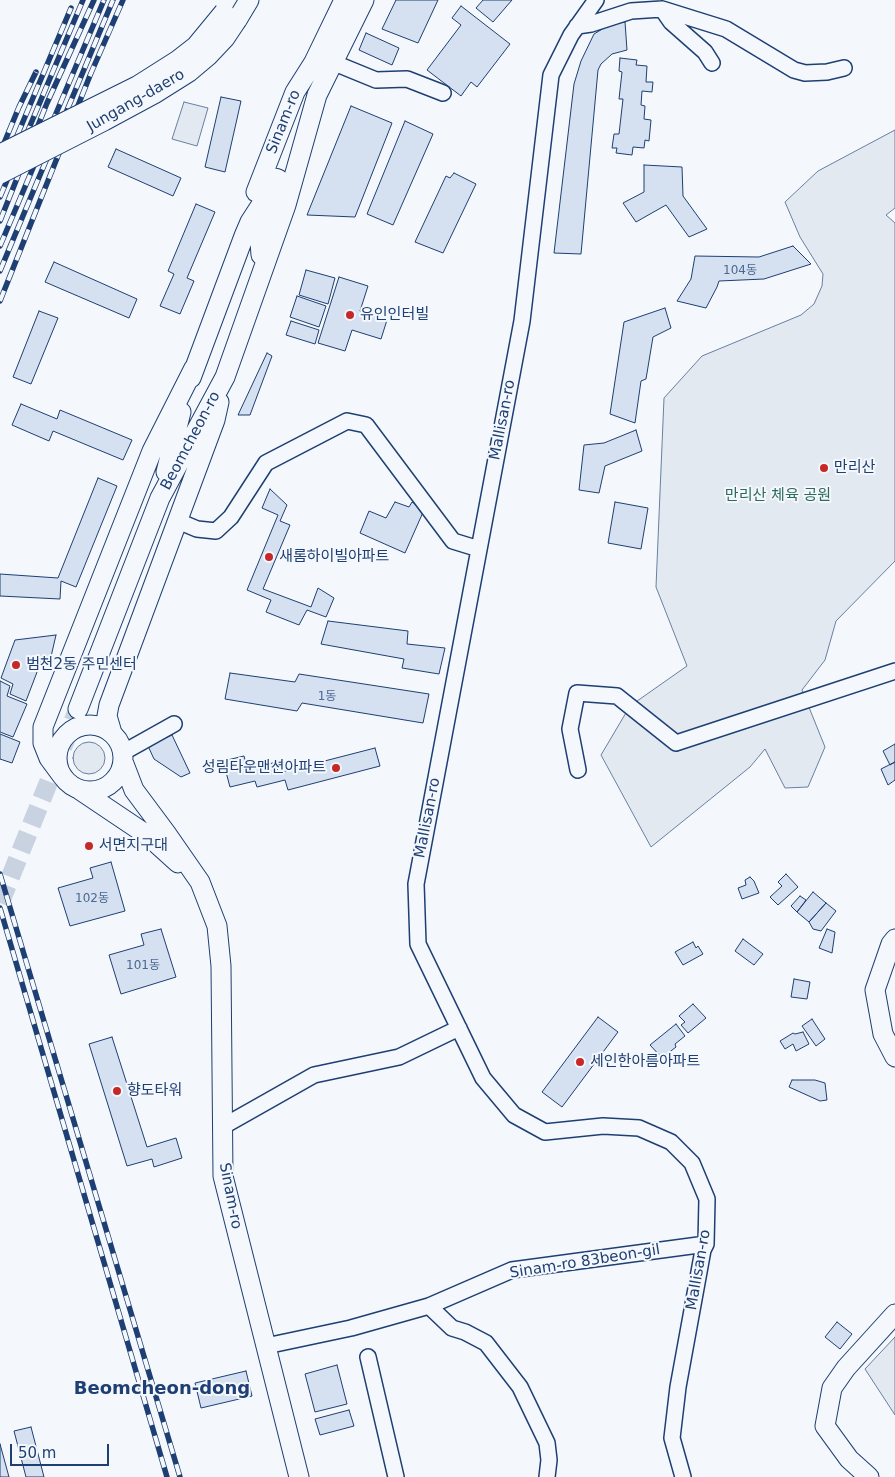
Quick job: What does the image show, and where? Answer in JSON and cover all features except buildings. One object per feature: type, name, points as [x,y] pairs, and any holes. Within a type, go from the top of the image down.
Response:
[{"type":"main road","name":"Jungang-daero","points":[[0,154],[137,86],[178,60],[196,46],[231,11],[249,0]]},
{"type":"main road","name":"Sinam-ro","points":[[250,222],[251,205],[295,92],[314,62],[344,0]]},
{"type":"main road","name":"Sinam-ro","points":[[304,136],[316,95],[364,0]]},
{"type":"main road","name":"Jungang-daero","points":[[0,174],[129,108],[189,72],[225,38],[231,11]]},
{"type":"main road","name":"Beomcheon-ro","points":[[160,498],[225,377],[286,205],[304,136]]},
{"type":"main road","points":[[250,222],[261,205],[270,182],[275,178],[278,179],[278,186],[264,222],[260,242],[263,271]]},
{"type":"main road","name":"Beomcheon-ro","points":[[160,498],[173,439],[194,368],[250,222]]},
{"type":"main road","points":[[194,368],[152,451],[43,727],[43,743],[49,758],[70,784],[147,835],[200,882]]},
{"type":"main road","points":[[112,733],[107,716],[109,705],[215,420],[225,377]]},
{"type":"main road","points":[[78,709],[160,498]]},
{"type":"main road","points":[[63,776],[58,762],[59,746],[64,737],[82,725],[103,727],[112,733],[120,742],[134,790],[200,882]]},
{"type":"main road","points":[[80,790],[91,792],[103,789],[112,783],[120,774],[124,758]]},
{"type":"main road","name":"Sinam-ro","points":[[200,882],[217,926],[221,966],[223,1176],[299,1477]]},
{"type":"main road","points":[[895,939],[891,944],[875,990],[883,1034],[895,1057]]},
{"type":"main road","points":[[869,1477],[849,1459],[825,1426],[832,1388],[846,1368],[895,1314]]},
{"type":"street","name":"Mallisan-ro","points":[[596,0],[577,26],[551,75],[522,321],[416,884],[418,944],[484,1078],[514,1115],[545,1132],[603,1126],[639,1128],[671,1142],[692,1163],[707,1199],[706,1244],[678,1386],[672,1438],[683,1477]]},
{"type":"street","points":[[577,26],[598,22],[631,11],[662,9],[726,29],[794,70],[805,73],[827,72],[844,68]]},
{"type":"street","points":[[662,9],[671,22],[705,52],[712,63]]},
{"type":"street","points":[[332,62],[376,80],[407,79],[443,93]]},
{"type":"street","points":[[178,522],[197,529],[216,531],[231,516],[266,463],[347,421],[366,425],[453,541],[479,549]]},
{"type":"street","points":[[578,770],[570,729],[577,693],[617,696],[676,742],[895,671]]},
{"type":"street","points":[[124,758],[174,724]]},
{"type":"street","points":[[222,1127],[314,1075],[399,1057],[459,1028]]},
{"type":"street","name":"Sinam-ro 83beon-gil","points":[[266,1346],[351,1328],[429,1306],[512,1270],[706,1244]]},
{"type":"street","points":[[429,1306],[452,1328],[466,1332],[486,1343],[520,1387],[547,1443],[549,1460],[547,1477]]},
{"type":"street","points":[[368,1357],[396,1477]]},
{"type":"green space","points":[[184,102],[208,108],[197,146],[172,139]]},
{"type":"green space","name":"만리산 체육 공원","points":[[895,130],[895,208],[886,215],[895,223],[895,561],[836,621],[825,660],[802,690],[825,747],[808,787],[785,788],[765,749],[750,767],[651,847],[601,755],[630,706],[687,666],[656,587],[664,398],[702,356],[801,315],[814,304],[822,286],[823,274],[800,237],[785,202],[818,171]]},
{"type":"green space","points":[[89,742],[95,743],[100,747],[104,752],[104,764],[100,769],[95,773],[89,774],[83,773],[78,769],[74,764],[73,758],[74,752],[78,747],[83,743]]},
{"type":"green space","points":[[895,1337],[895,1415],[865,1369]]},
{"type":"tunnel","points":[[0,903],[78,709]]},
{"type":"railway","points":[[0,197],[83,0]]},
{"type":"railway","points":[[0,221],[47,103],[94,0]]},
{"type":"railway","points":[[0,246],[104,0]]},
{"type":"railway","points":[[0,271],[113,0]]},
{"type":"railway","points":[[0,301],[91,73],[123,0]]},
{"type":"railway","points":[[0,176],[71,8]]},
{"type":"railway","points":[[0,153],[36,72]]},
{"type":"railway","points":[[0,874],[180,1477]]},
{"type":"railway","points":[[0,908],[167,1477]]},
{"type":"place","name":"유인인터빌","points":[[350,315]]},
{"type":"place","name":"만리산","points":[[824,468]]},
{"type":"place","name":"새롬하이빌아파트","points":[[269,557]]},
{"type":"place","name":"범천2동 주민센터","points":[[16,665]]},
{"type":"place","name":"성림타운맨션아파트","points":[[336,768]]},
{"type":"place","name":"서면지구대","points":[[89,846]]},
{"type":"place","name":"세인한아름아파트","points":[[580,1062]]},
{"type":"place","name":"향도타워","points":[[117,1091]]},
{"type":"district","name":"Beomcheon-dong","points":[[162,1389]]}]
